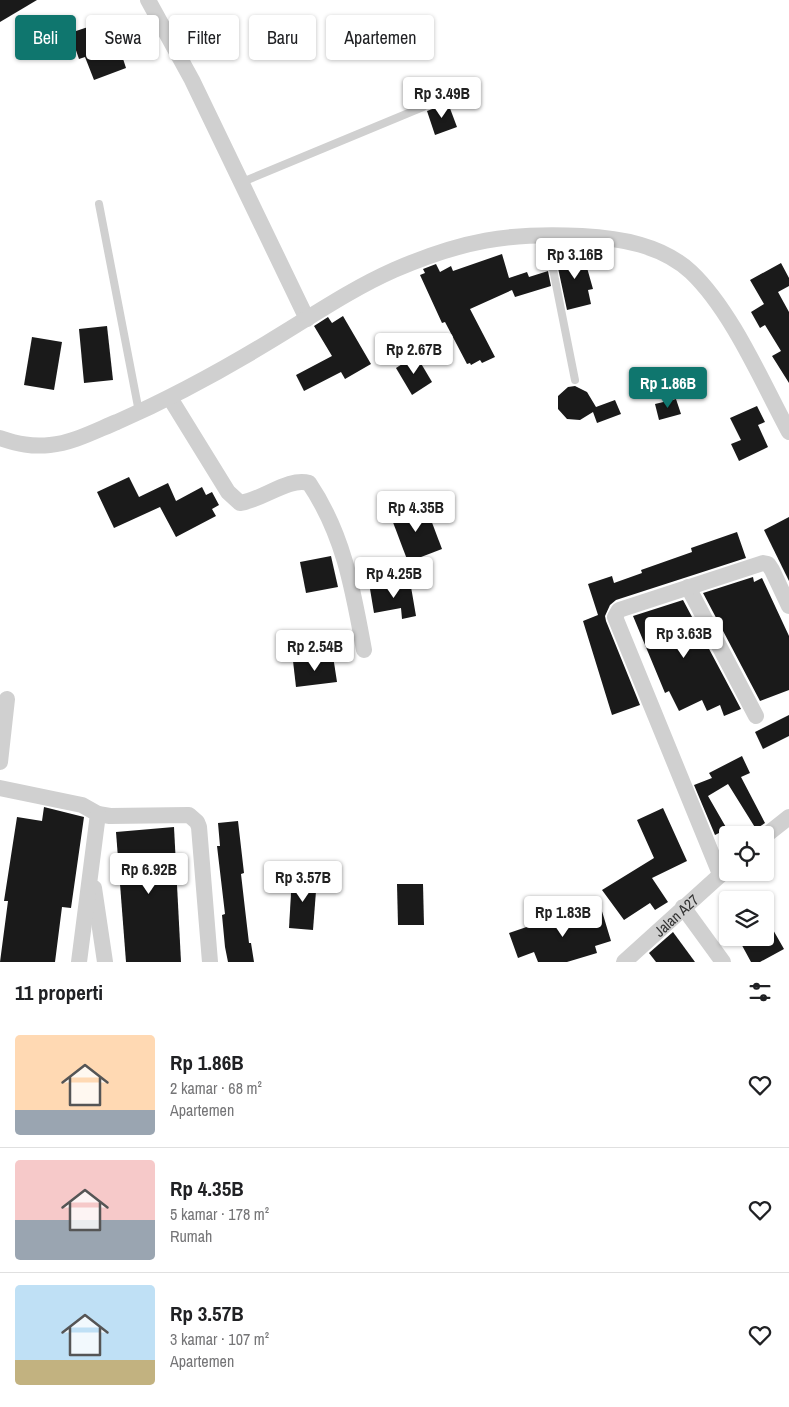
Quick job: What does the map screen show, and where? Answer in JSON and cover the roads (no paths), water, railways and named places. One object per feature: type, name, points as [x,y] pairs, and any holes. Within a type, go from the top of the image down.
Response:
[{"type":"street","points":[[148,0],[192,80],[307,319]]},
{"type":"street","points":[[0,438],[22,446],[53,445],[89,434],[170,398],[395,270],[464,244],[502,237],[546,234],[597,236],[647,246],[670,254],[692,272],[707,290],[738,336],[789,432]]},
{"type":"street","points":[[170,398],[228,492],[240,503],[253,501],[291,483],[301,481],[309,483],[333,528],[349,570],[364,650]]},
{"type":"street","points":[[719,859],[614,617],[619,610],[762,563],[768,564],[772,570],[789,606]]},
{"type":"street","points":[[688,587],[756,716]]},
{"type":"street","points":[[0,762],[7,699]]},
{"type":"street","points":[[0,788],[82,805],[98,814],[110,816],[189,815],[197,822],[210,962]]},
{"type":"street","points":[[79,962],[98,814]]},
{"type":"street","points":[[774,829],[789,817]]},
{"type":"street","points":[[91,869],[105,962]]},
{"type":"street","name":"Jalan A27","points":[[624,962],[719,875]]},
{"type":"street","points":[[683,907],[723,962]]},
{"type":"lane","points":[[240,183],[423,107]]},
{"type":"lane","points":[[99,204],[139,412]]},
{"type":"lane","points":[[546,234],[575,380]]}]
